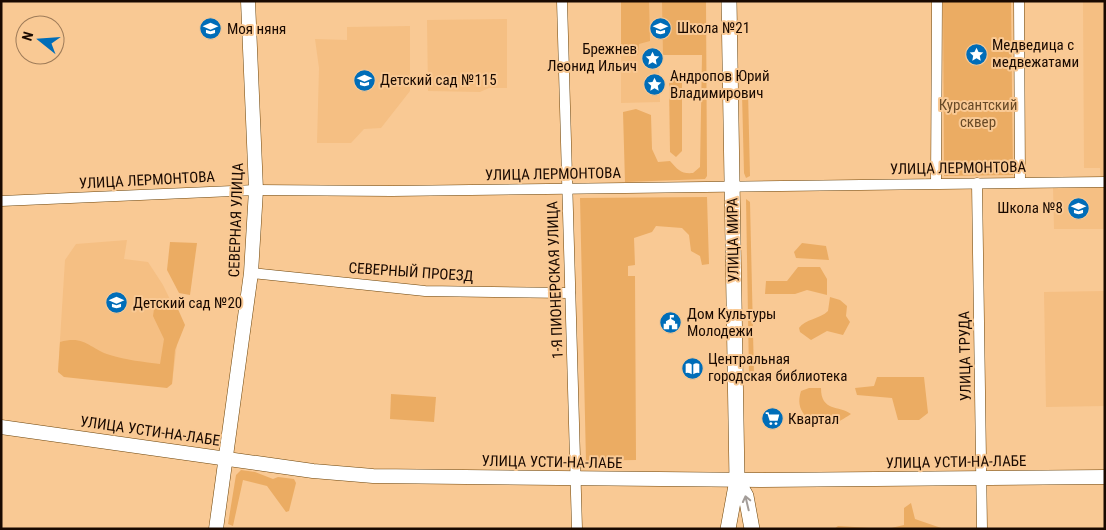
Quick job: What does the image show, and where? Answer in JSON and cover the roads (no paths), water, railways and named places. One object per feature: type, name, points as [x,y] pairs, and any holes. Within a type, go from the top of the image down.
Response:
[{"type":"main road","name":"УЛИЦА МИРА","points":[[728,529],[737,480],[729,1]]},
{"type":"main road","name":"УЛИЦА МИРА","points":[[737,480],[746,496],[752,529]]},
{"type":"street","name":"СЕВЕРНАЯ УЛИЦА","points":[[216,529],[251,273],[256,190],[248,1]]},
{"type":"street","name":"1-Я ПИОНЕРСКАЯ УЛИЦА","points":[[562,1],[577,529]]},
{"type":"street","points":[[936,183],[937,1]]},
{"type":"street","points":[[1019,1],[1020,182]]},
{"type":"street","name":"УЛИЦА ЛЕРМОНТОВА","points":[[1,201],[256,190],[567,189],[732,185],[1105,182]]},
{"type":"street","name":"УЛИЦА ТРУДА","points":[[977,183],[982,529]]},
{"type":"street","name":"СЕВЕРНЫЙ ПРОЕЗД","points":[[251,273],[425,291],[570,293]]},
{"type":"street","name":"УЛИЦА УСТИ-НА-ЛАБЕ","points":[[1,427],[313,470],[373,476],[737,480],[1105,477]]},
{"type":"place","name":"Школа №21","points":[[661,28]]},
{"type":"place","name":"Моя няня","points":[[211,29]]},
{"type":"place","name":"Медведица с медвежатами","points":[[976,54]]},
{"type":"place","name":"Брежнев Леонид Ильич","points":[[653,58]]},
{"type":"place","name":"Детский сад №115","points":[[364,80]]},
{"type":"place","name":"Андропов Юрий Владимирович","points":[[654,85]]},
{"type":"place","name":"Школа №8","points":[[1079,208]]},
{"type":"place","name":"Детский сад №20","points":[[117,303]]},
{"type":"place","name":"Дом Культуры Молодежи","points":[[671,323]]},
{"type":"place","name":"Центральная городская библиотека","points":[[692,368]]},
{"type":"place","name":"Квартал","points":[[772,419]]},
{"type":"park label","name":"Курсантский сквер","points":[[978,114]]}]
